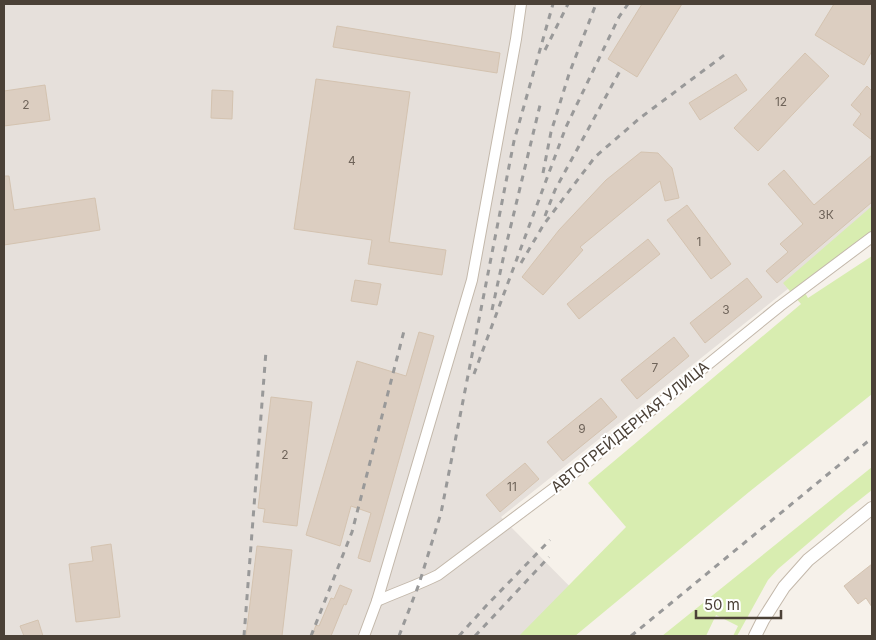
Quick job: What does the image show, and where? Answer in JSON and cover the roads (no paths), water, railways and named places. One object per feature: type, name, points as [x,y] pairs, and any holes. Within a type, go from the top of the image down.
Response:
[{"type":"street","points":[[364,636],[377,601],[472,280],[515,49],[521,4]]},
{"type":"street","name":"АВТОГРЕЙДЕРНАЯ УЛИЦА","points":[[377,601],[438,575],[574,473],[780,306],[872,237]]},
{"type":"street","points":[[754,636],[784,587],[808,560],[872,508]]},
{"type":"railway","points":[[399,636],[419,584],[441,513],[514,141],[553,4]]},
{"type":"railway","points":[[545,50],[568,4]]},
{"type":"railway","points":[[543,173],[551,132],[569,74],[596,4]]},
{"type":"railway","points":[[474,374],[566,127],[619,17],[628,4]]},
{"type":"railway","points":[[521,263],[544,224],[595,157],[640,118],[727,53]]},
{"type":"railway","points":[[545,216],[555,190],[622,67]]},
{"type":"railway","points":[[492,310],[541,101]]},
{"type":"railway","points":[[311,636],[352,532],[404,331]]},
{"type":"railway","points":[[244,636],[266,351]]},
{"type":"railway","points":[[631,636],[872,438]]},
{"type":"railway","points":[[459,636],[550,540]]},
{"type":"railway","points":[[475,636],[549,557]]}]
